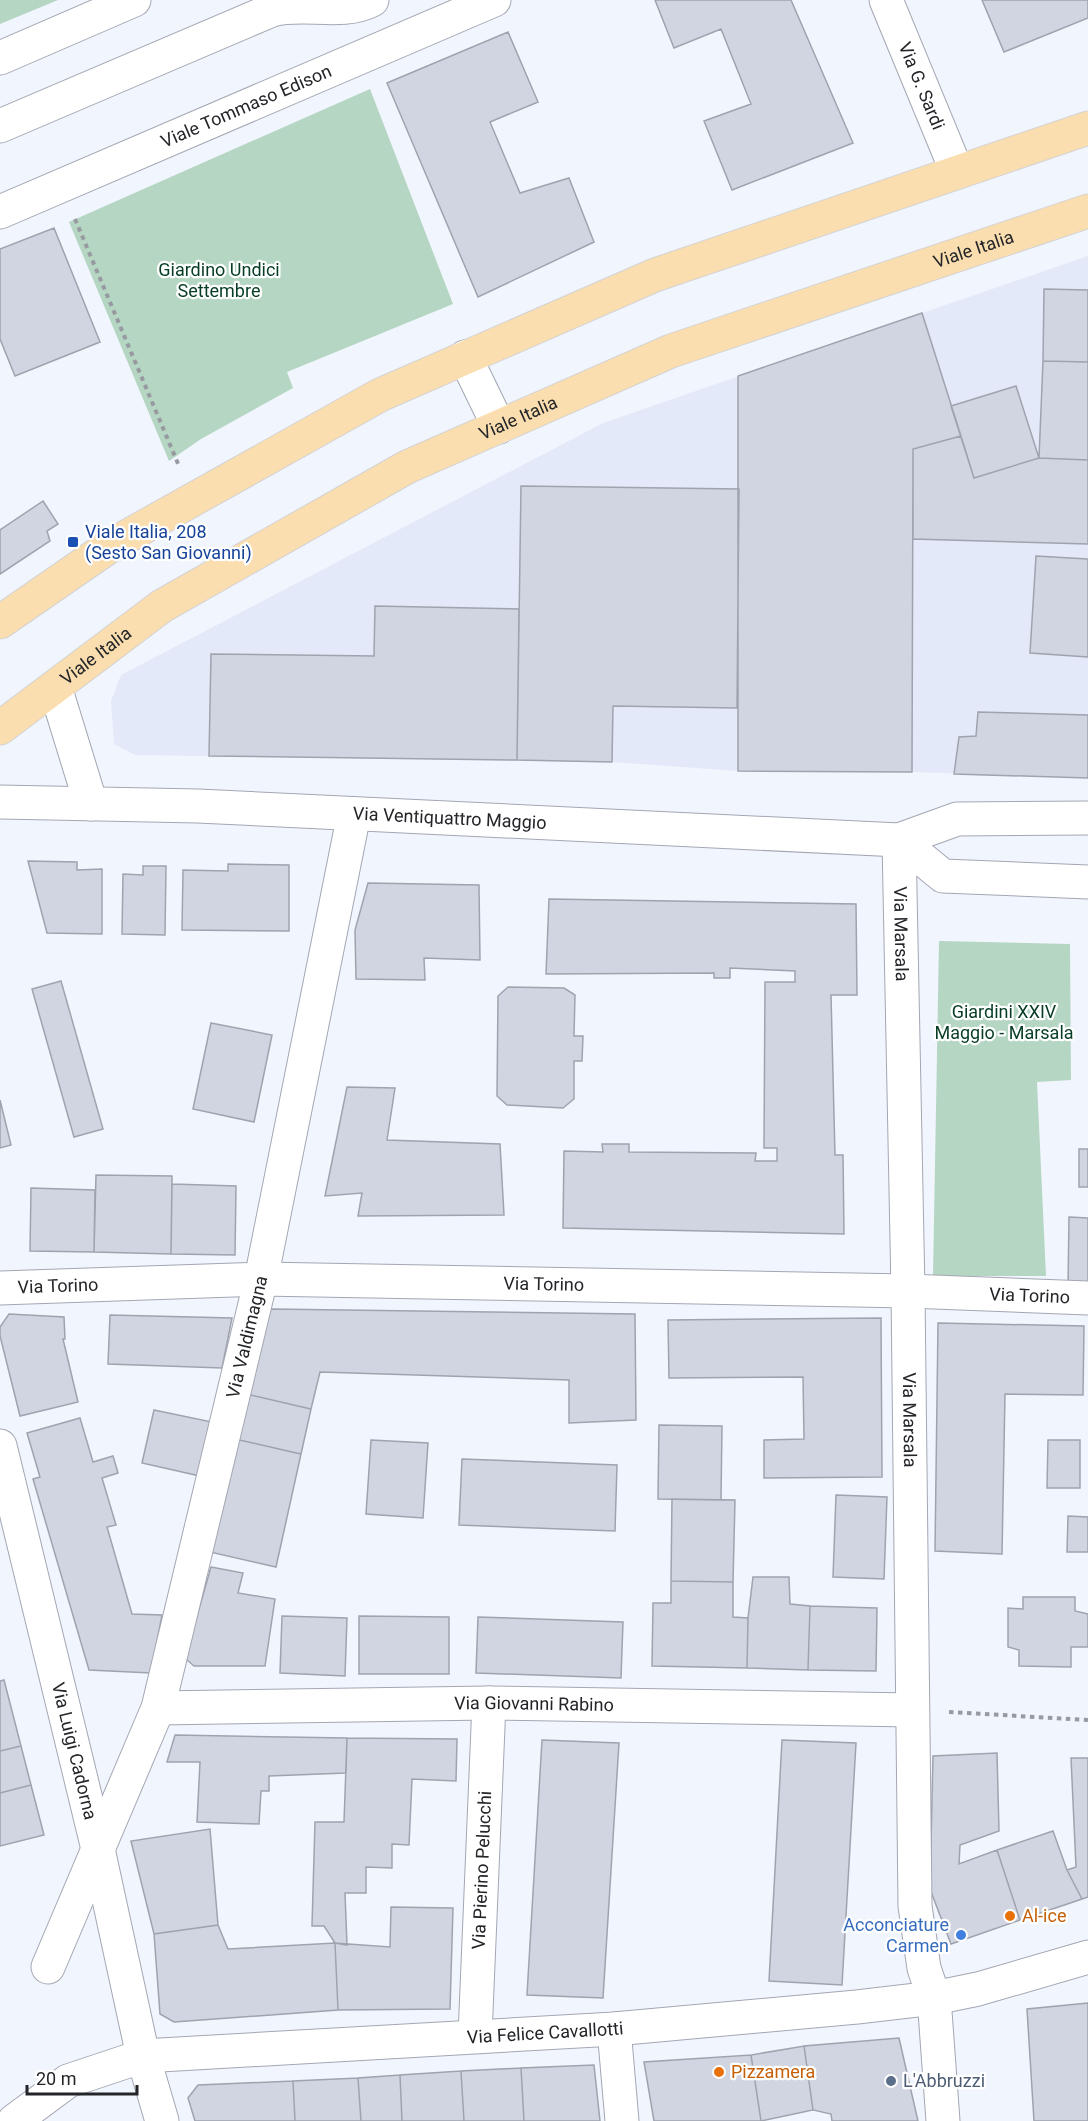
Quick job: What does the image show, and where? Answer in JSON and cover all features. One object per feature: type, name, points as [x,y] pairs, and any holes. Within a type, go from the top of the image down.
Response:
[{"type":"main road","points":[[0,622],[110,546],[380,395],[655,275],[957,172],[1087,131]]},
{"type":"main road","name":"Viale Italia","points":[[0,728],[162,606],[407,467],[671,351],[1088,211]]},
{"type":"street","points":[[0,58],[134,0]]},
{"type":"street","points":[[0,126],[260,14],[310,3],[343,8],[372,0]]},
{"type":"street","name":"Viale Tommaso Edison","points":[[0,212],[494,0]]},
{"type":"street","name":"Via G. Sardi","points":[[886,0],[957,172]]},
{"type":"street","points":[[465,357],[499,427]]},
{"type":"street","points":[[55,687],[91,804]]},
{"type":"street","name":"Via Ventiquattro Maggio","points":[[0,802],[354,814],[899,840],[957,819],[1088,818]]},
{"type":"street","name":"Via Valdimagna","points":[[48,1967],[158,1708],[261,1279],[354,814]]},
{"type":"street","points":[[899,840],[943,876],[1088,882]]},
{"type":"street","name":"Via Marsala","points":[[899,840],[908,1291],[915,1906],[924,1968],[934,1998],[943,2121]]},
{"type":"street","name":"Via Torino","points":[[0,1288],[261,1279],[908,1291],[1088,1298]]},
{"type":"street","name":"Via Luigi Cadorna","points":[[0,1446],[98,1849],[143,2056],[162,2121]]},
{"type":"street","name":"Via Giovanni Rabino","points":[[158,1708],[489,1703],[912,1710]]},
{"type":"street","name":"Via Pierino Pelucchi","points":[[475,2036],[489,1703]]},
{"type":"street","name":"Via Felice Cavallotti","points":[[14,2121],[68,2081],[143,2056],[614,2029],[934,1998],[978,1989],[1088,1957]]},
{"type":"street","points":[[614,2029],[622,2121]]},
{"type":"path","points":[[70,207],[180,467]]},
{"type":"path","points":[[912,1710],[1088,1720]]},
{"type":"shaded area","points":[[1088,256],[1088,778],[912,772],[738,771],[612,762],[135,755],[114,744],[111,701],[121,675],[603,423]]},
{"type":"green space","points":[[0,0],[58,0],[0,24]]},
{"type":"green space","name":"Giardino Undici Settembre","points":[[370,89],[453,304],[287,372],[293,388],[201,439],[169,461],[69,222]]},
{"type":"green space","name":"Giardini XXIV Maggio - Marsala","points":[[939,941],[1070,944],[1071,1080],[1037,1082],[1046,1276],[933,1276]]},
{"type":"building","points":[[655,0],[791,0],[853,143],[732,190],[704,121],[751,104],[721,29],[674,48]]},
{"type":"building","points":[[982,0],[1088,0],[1088,18],[1004,52]]},
{"type":"building","points":[[508,32],[538,102],[490,122],[520,193],[569,178],[594,242],[478,297],[387,83]]},
{"type":"building","points":[[54,228],[100,342],[15,376],[0,339],[0,249]]},
{"type":"building","points":[[1044,289],[1088,290],[1088,362],[1043,361]]},
{"type":"building","points":[[922,313],[961,436],[913,449],[912,772],[738,771],[738,376]]},
{"type":"building","points":[[1043,361],[1088,362],[1088,460],[1039,458]]},
{"type":"building","points":[[1016,386],[1039,458],[974,478],[951,406]]},
{"type":"building","points":[[961,436],[974,478],[1039,458],[1088,460],[1088,544],[913,539],[913,449]]},
{"type":"building","points":[[521,486],[739,489],[737,708],[613,706],[612,762],[517,760]]},
{"type":"building","points":[[43,501],[58,524],[47,531],[50,541],[0,574],[0,530]]},
{"type":"building","points":[[1036,556],[1088,559],[1088,657],[1030,653]]},
{"type":"building","points":[[375,606],[519,609],[517,760],[209,756],[211,654],[374,656]]},
{"type":"building","points":[[978,712],[1088,715],[1088,778],[954,774],[959,737],[976,736]]},
{"type":"building","points":[[28,861],[77,862],[77,870],[102,869],[102,934],[47,933]]},
{"type":"building","points":[[228,864],[289,865],[289,931],[182,930],[183,870],[228,871]]},
{"type":"building","points":[[143,866],[166,866],[165,935],[122,934],[123,874],[143,875]]},
{"type":"building","points":[[368,883],[479,885],[480,960],[424,958],[425,980],[356,979],[355,930]]},
{"type":"building","points":[[549,899],[856,904],[857,995],[831,995],[835,1155],[843,1155],[844,1234],[563,1228],[564,1151],[603,1152],[602,1144],[629,1144],[629,1152],[756,1153],[755,1161],[777,1161],[777,1148],[764,1148],[765,982],[795,982],[795,971],[730,968],[730,978],[714,978],[714,973],[546,974]]},
{"type":"building","points":[[61,981],[103,1129],[74,1137],[32,989]]},
{"type":"building","points":[[508,987],[564,988],[575,995],[574,1036],[583,1036],[582,1061],[574,1061],[574,1099],[563,1108],[507,1105],[497,1096],[498,996]]},
{"type":"building","points":[[211,1023],[272,1035],[254,1122],[193,1109]]},
{"type":"building","points":[[347,1087],[395,1088],[387,1140],[500,1144],[504,1215],[358,1216],[362,1193],[325,1196]]},
{"type":"building","points":[[0,1100],[11,1145],[0,1148]]},
{"type":"building","points":[[1079,1149],[1088,1149],[1088,1187],[1079,1187]]},
{"type":"building","points":[[96,1175],[172,1176],[171,1254],[94,1252]]},
{"type":"building","points":[[172,1184],[236,1186],[235,1255],[171,1254]]},
{"type":"building","points":[[31,1188],[95,1190],[94,1252],[30,1251]]},
{"type":"building","points":[[1069,1217],[1088,1218],[1088,1287],[1068,1287]]},
{"type":"building","points":[[270,1309],[635,1314],[636,1420],[569,1423],[569,1380],[320,1372],[311,1409],[246,1394]]},
{"type":"building","points":[[9,1314],[64,1317],[65,1339],[63,1339],[78,1402],[20,1416],[0,1336],[0,1327]]},
{"type":"building","points":[[110,1315],[232,1318],[222,1368],[108,1364]]},
{"type":"building","points":[[881,1318],[882,1477],[764,1478],[764,1440],[804,1439],[803,1377],[669,1378],[668,1320]]},
{"type":"building","points":[[938,1323],[1084,1326],[1083,1395],[1005,1394],[1002,1554],[935,1551]]},
{"type":"building","points":[[246,1394],[311,1409],[301,1454],[235,1439]]},
{"type":"building","points":[[154,1410],[212,1422],[200,1476],[142,1463]]},
{"type":"building","points":[[80,1418],[93,1462],[113,1456],[118,1473],[102,1478],[116,1525],[107,1527],[132,1614],[162,1615],[151,1673],[89,1670],[33,1479],[40,1477],[27,1433]]},
{"type":"building","points":[[659,1425],[722,1426],[721,1500],[658,1499]]},
{"type":"building","points":[[235,1439],[301,1454],[276,1567],[210,1552]]},
{"type":"building","points":[[371,1440],[428,1443],[423,1518],[366,1514]]},
{"type":"building","points":[[1048,1440],[1080,1440],[1080,1488],[1047,1488]]},
{"type":"building","points":[[462,1459],[617,1465],[615,1531],[459,1525]]},
{"type":"building","points":[[836,1495],[887,1497],[884,1579],[833,1577]]},
{"type":"building","points":[[672,1499],[735,1500],[733,1582],[671,1581]]},
{"type":"building","points":[[1068,1516],[1088,1517],[1088,1552],[1067,1552]]},
{"type":"building","points":[[211,1567],[243,1573],[238,1593],[275,1599],[265,1666],[194,1666],[185,1658]]},
{"type":"building","points":[[753,1577],[789,1577],[790,1604],[810,1606],[808,1670],[747,1668],[748,1618]]},
{"type":"building","points":[[671,1581],[733,1582],[733,1617],[748,1618],[747,1668],[652,1666],[653,1603],[671,1603]]},
{"type":"building","points":[[1023,1597],[1075,1597],[1075,1611],[1088,1614],[1088,1647],[1071,1647],[1071,1667],[1019,1666],[1019,1650],[1008,1647],[1008,1608],[1023,1609]]},
{"type":"building","points":[[810,1606],[877,1608],[876,1671],[808,1670]]},
{"type":"building","points":[[282,1616],[347,1618],[345,1676],[280,1673]]},
{"type":"building","points":[[359,1616],[449,1617],[449,1674],[359,1674]]},
{"type":"building","points":[[478,1617],[623,1622],[621,1678],[476,1673]]},
{"type":"building","points":[[4,1680],[21,1746],[0,1751],[0,1681]]},
{"type":"building","points":[[175,1735],[347,1738],[346,1773],[269,1776],[269,1791],[261,1791],[259,1824],[197,1822],[200,1762],[167,1762]]},
{"type":"building","points":[[347,1738],[457,1739],[456,1781],[412,1779],[409,1845],[392,1844],[392,1868],[366,1867],[366,1893],[345,1893],[347,1945],[335,1943],[324,1926],[312,1926],[315,1822],[344,1822]]},
{"type":"building","points":[[542,1740],[619,1743],[603,1998],[527,1995]]},
{"type":"building","points":[[782,1740],[856,1743],[842,1985],[769,1981]]},
{"type":"building","points":[[21,1746],[31,1785],[0,1793],[0,1751]]},
{"type":"building","points":[[997,1753],[999,1831],[960,1845],[959,1864],[997,1850],[1020,1920],[951,1944],[930,1889],[933,1756]]},
{"type":"building","points":[[1071,1758],[1088,1758],[1088,1897],[1082,1899],[1067,1870],[1076,1867]]},
{"type":"building","points":[[31,1785],[44,1835],[0,1846],[0,1793]]},
{"type":"building","points":[[210,1829],[218,1925],[154,1934],[131,1841]]},
{"type":"building","points":[[1053,1831],[1067,1870],[1082,1899],[1020,1920],[997,1850]]},
{"type":"building","points":[[391,1907],[453,1908],[450,2009],[338,2010],[335,1943],[390,1947]]},
{"type":"building","points":[[218,1925],[228,1949],[335,1943],[338,2010],[174,2022],[160,2014],[154,1934]]},
{"type":"building","points":[[1088,2003],[1088,2121],[1034,2121],[1027,2009]]},
{"type":"building","points":[[899,2038],[918,2121],[832,2121],[831,2114],[813,2110],[804,2046]]},
{"type":"building","points":[[804,2046],[813,2110],[761,2121],[751,2055]]},
{"type":"building","points":[[751,2055],[761,2121],[654,2121],[644,2062]]},
{"type":"building","points":[[594,2065],[600,2121],[524,2121],[521,2068]]},
{"type":"building","points":[[521,2068],[524,2121],[464,2121],[461,2071]]},
{"type":"building","points":[[461,2071],[464,2121],[402,2121],[400,2075]]},
{"type":"building","points":[[400,2075],[402,2121],[361,2121],[358,2078]]},
{"type":"building","points":[[358,2078],[361,2121],[295,2121],[293,2081]]},
{"type":"building","points":[[293,2081],[295,2121],[195,2121],[188,2098],[198,2085]]},
{"type":"place","name":"Viale Italia, 208 (Sesto San Giovanni)","points":[[73,542]]},
{"type":"place","name":"Al-ice","points":[[1010,1916]]},
{"type":"place","name":"Acconciature Carmen","points":[[961,1935]]},
{"type":"place","name":"Pizzamera","points":[[719,2072]]},
{"type":"place","name":"L'Abbruzzi","points":[[891,2081]]}]
